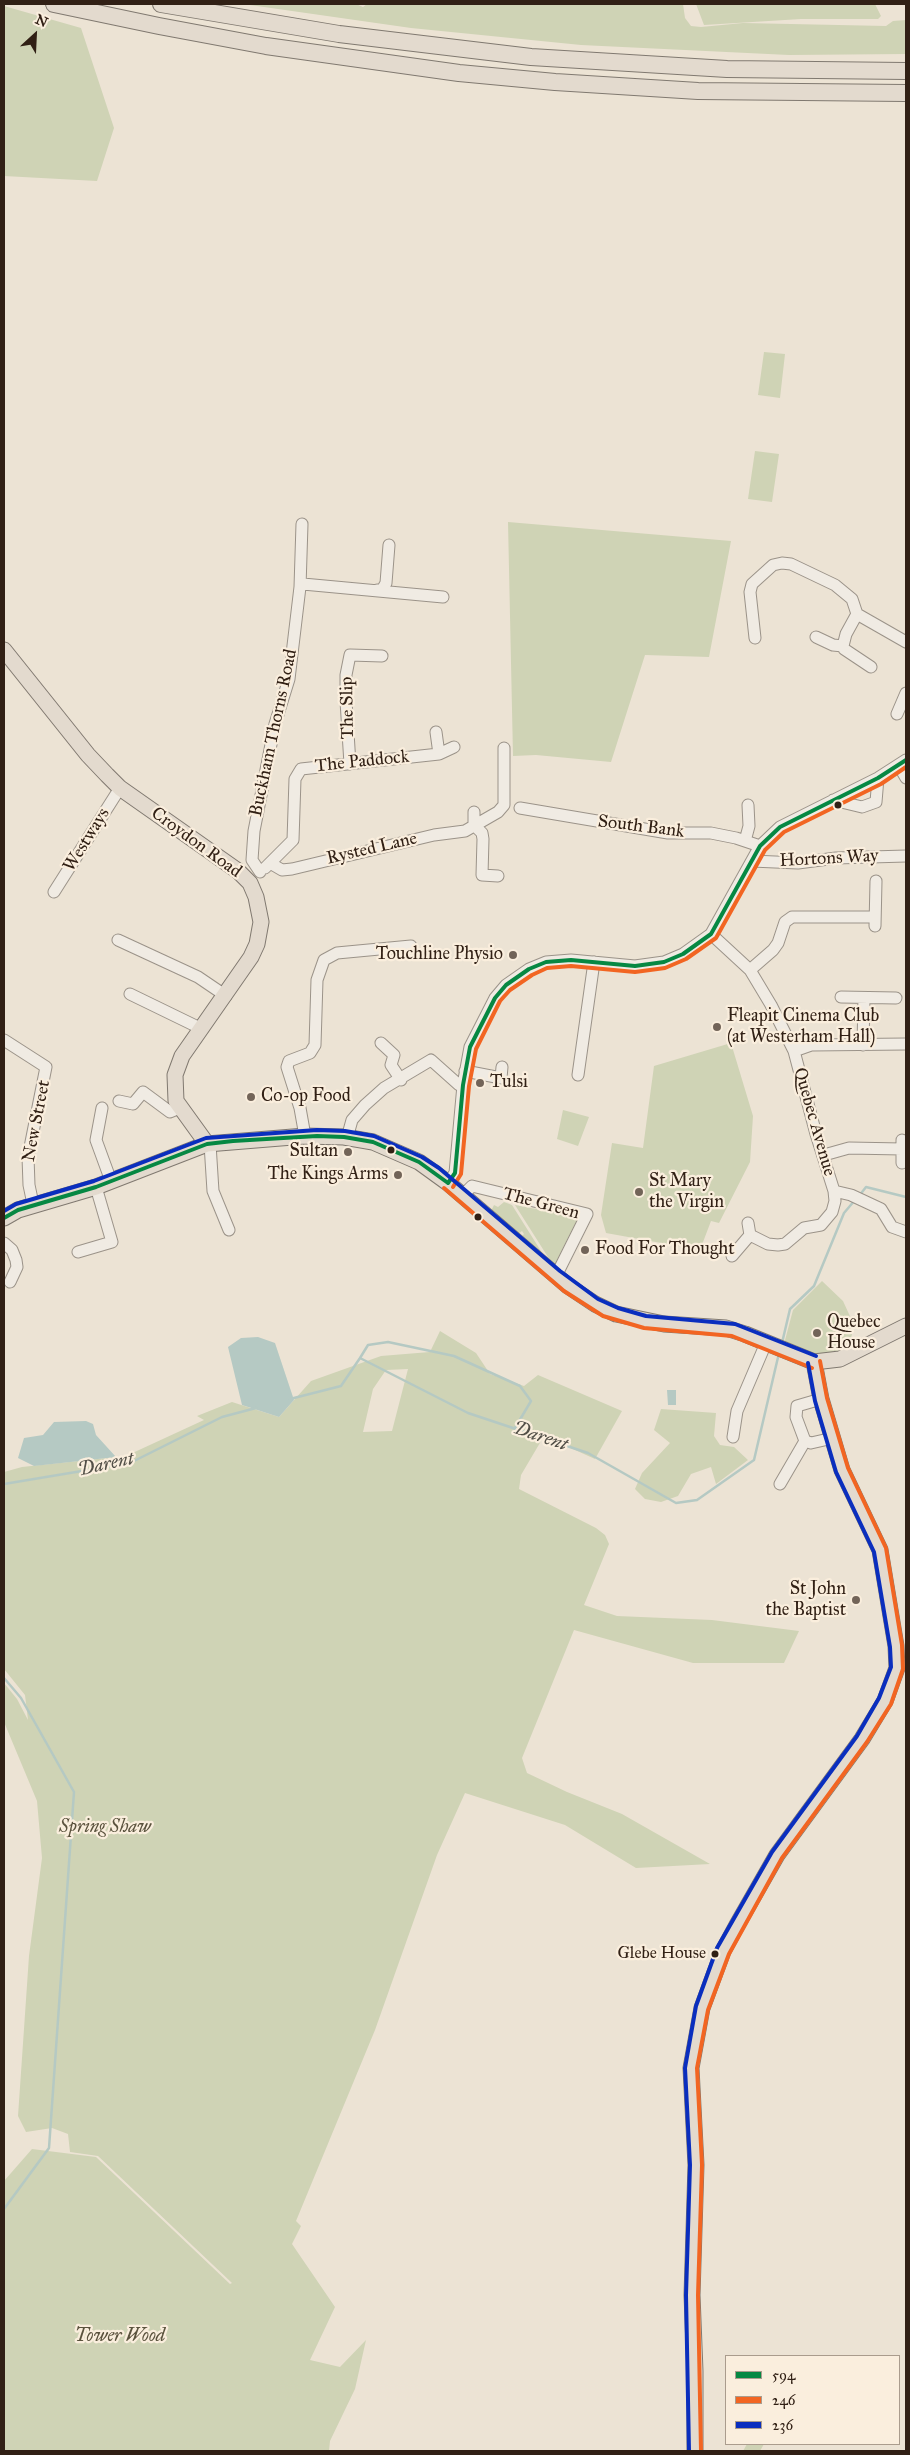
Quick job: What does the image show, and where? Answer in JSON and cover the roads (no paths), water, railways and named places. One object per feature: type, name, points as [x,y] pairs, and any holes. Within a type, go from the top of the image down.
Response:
[{"type":"highway","points":[[54,4],[247,43],[459,73],[698,91],[906,93]]},
{"type":"highway","points":[[161,4],[339,34],[531,57],[727,69],[906,71]]},
{"type":"main road","name":"Croydon Road","points":[[4,650],[88,755],[120,788],[222,857],[250,883],[259,909],[259,933],[251,957],[177,1066],[174,1087],[180,1108],[208,1144]]},
{"type":"main road","points":[[4,1218],[33,1204],[96,1187],[208,1144],[305,1136],[347,1138],[373,1142],[419,1162],[448,1183],[556,1276],[595,1304],[627,1318],[664,1324],[726,1328],[814,1362],[840,1359],[906,1326]]},
{"type":"main road","points":[[695,2451],[692,2295],[696,2165],[691,2068],[702,2008],[723,1951],[777,1855],[858,1744],[885,1701],[897,1668],[896,1646],[880,1550],[842,1470],[821,1399],[814,1362]]},
{"type":"street","name":"Buckham Thorns Road","points":[[260,872],[252,860],[254,831],[275,724],[290,679],[300,587],[302,524]]},
{"type":"street","points":[[377,590],[382,590],[386,583],[390,545]]},
{"type":"street","points":[[756,638],[750,592],[752,584],[773,565],[782,563],[791,564],[835,585],[852,599],[857,614],[906,642]]},
{"type":"street","points":[[300,587],[304,584],[443,597]]},
{"type":"street","points":[[843,646],[846,634],[857,614]]},
{"type":"street","points":[[816,637],[833,645],[843,646],[871,666]]},
{"type":"street","name":"The Slip","points":[[350,764],[346,675],[350,655],[382,656]]},
{"type":"street","points":[[897,714],[905,698]]},
{"type":"street","points":[[436,732],[438,754]]},
{"type":"street","name":"The Paddock","points":[[250,883],[294,840],[297,773],[301,768],[438,754],[454,748]]},
{"type":"street","name":"Rysted Lane","points":[[270,862],[282,870],[292,869],[434,835],[465,831],[504,805],[504,748]]},
{"type":"street","points":[[448,1183],[456,1170],[463,1085],[470,1047],[478,1028],[495,998],[514,978],[546,962],[594,962],[635,966],[664,962],[700,944],[710,934],[760,846],[780,827],[878,778],[902,763],[906,778]]},
{"type":"street","points":[[833,800],[862,807],[876,802],[878,778]]},
{"type":"street","name":"Westways","points":[[54,892],[120,788]]},
{"type":"street","points":[[745,841],[749,826],[748,805]]},
{"type":"street","name":"South Bank","points":[[520,808],[668,833],[711,833],[760,846]]},
{"type":"street","points":[[474,812],[474,825],[482,832],[483,839],[482,875],[498,876]]},
{"type":"street","name":"Hortons Way","points":[[752,861],[798,863],[836,858],[906,856]]},
{"type":"street","points":[[750,970],[773,950],[785,922],[792,917],[875,921],[876,881]]},
{"type":"street","points":[[132,933],[123,943],[198,977],[226,996]]},
{"type":"street","name":"Quebec Avenue","points":[[710,934],[750,970],[794,1050],[808,1106],[834,1191],[835,1201],[832,1212],[821,1225],[804,1228],[785,1244],[768,1244],[750,1235]]},
{"type":"street","points":[[305,1136],[300,1108],[287,1067],[289,1061],[310,1053],[315,1045],[317,980],[324,960],[337,953],[411,946]]},
{"type":"street","points":[[578,1076],[594,962]]},
{"type":"street","points":[[130,994],[202,1029]]},
{"type":"street","points":[[842,997],[896,998]]},
{"type":"street","points":[[863,1045],[864,998]]},
{"type":"street","name":"New Street","points":[[4,1040],[46,1067],[28,1157],[27,1172],[33,1204]]},
{"type":"street","points":[[382,1043],[394,1055],[391,1064],[401,1080]]},
{"type":"street","points":[[794,1050],[811,1045],[906,1044]]},
{"type":"street","points":[[347,1138],[354,1116],[384,1088],[401,1080],[431,1060],[459,1085],[463,1085]]},
{"type":"street","points":[[465,1071],[502,1072]]},
{"type":"street","points":[[119,1101],[133,1104],[143,1092],[170,1112],[180,1108]]},
{"type":"street","points":[[102,1108],[96,1140],[111,1181]]},
{"type":"street","points":[[208,1144],[213,1191],[229,1230]]},
{"type":"street","points":[[824,1156],[849,1148],[902,1145],[902,1163]]},
{"type":"street","name":"The Green","points":[[463,1196],[472,1186],[587,1214],[556,1276]]},
{"type":"street","points":[[78,1252],[112,1242],[96,1187]]},
{"type":"street","points":[[834,1191],[851,1195],[881,1209],[892,1227],[906,1232]]},
{"type":"street","points":[[732,1256],[750,1235],[748,1223]]},
{"type":"street","points":[[4,1243],[12,1250],[16,1260],[16,1267],[10,1282]]},
{"type":"street","points":[[733,1437],[737,1410],[766,1343]]},
{"type":"street","points":[[805,1441],[796,1417],[797,1406],[821,1399]]},
{"type":"street","points":[[805,1441],[811,1443],[833,1438]]},
{"type":"street","points":[[780,1484],[805,1441]]},
{"type":"waterway","name":"Darent","points":[[859,1196],[866,1187],[906,1197]]},
{"type":"waterway","name":"Darent","points":[[782,1343],[790,1309],[814,1286],[844,1213],[855,1200]]},
{"type":"waterway","points":[[360,1358],[368,1345],[388,1342],[454,1356],[520,1386],[531,1401],[515,1428]]},
{"type":"waterway","name":"Darent","points":[[290,1399],[341,1386],[360,1358],[468,1413],[588,1453],[676,1503],[697,1500],[754,1460],[779,1353]]},
{"type":"waterway","name":"Darent","points":[[4,1484],[130,1463],[222,1417],[256,1408]]},
{"type":"waterway","points":[[4,1678],[21,1698],[74,1792],[49,2148],[4,2209]]},
{"type":"place","name":"Touchline Physio","points":[[513,955]]},
{"type":"place","name":"Fleapit Cinema Club (at Westerham Hall)","points":[[717,1027]]},
{"type":"place","name":"Tulsi","points":[[480,1083]]},
{"type":"place","name":"Co-op Food","points":[[251,1097]]},
{"type":"place","name":"Sultan","points":[[348,1152]]},
{"type":"place","name":"The Kings Arms","points":[[398,1175]]},
{"type":"place","name":"St Mary the Virgin","points":[[639,1192]]},
{"type":"place","name":"Food For Thought","points":[[585,1250]]},
{"type":"place","name":"Quebec House","points":[[817,1333]]},
{"type":"place","name":"St John the Baptist","points":[[856,1600]]},
{"type":"place","name":"Glebe House","points":[[715,1954]]},
{"type":"park label","name":"Spring Shaw","points":[[105,1828]]},
{"type":"park label","name":"Tower Wood","points":[[120,2337]]}]
